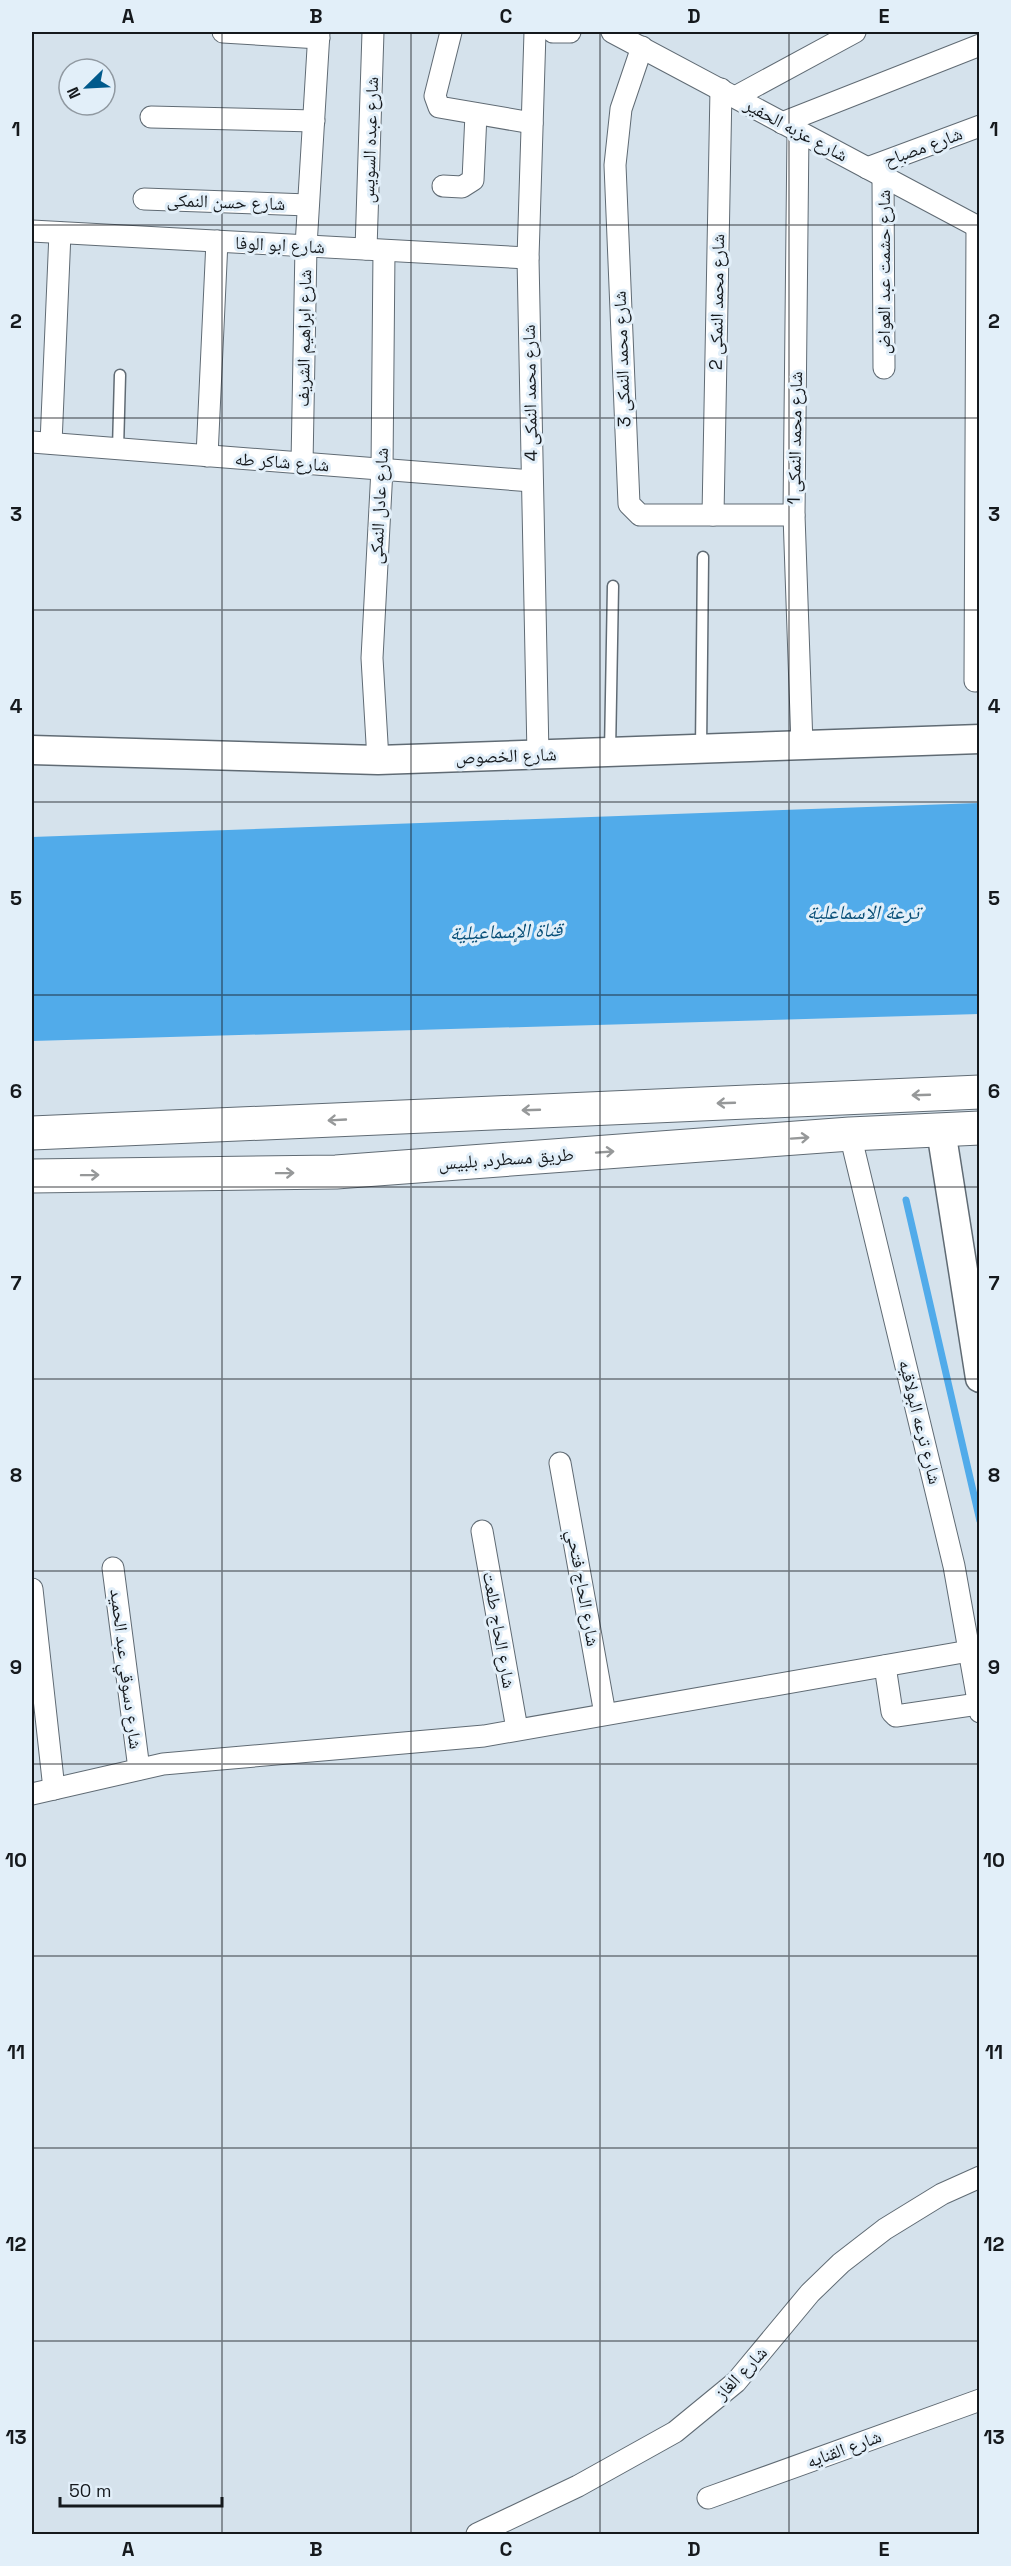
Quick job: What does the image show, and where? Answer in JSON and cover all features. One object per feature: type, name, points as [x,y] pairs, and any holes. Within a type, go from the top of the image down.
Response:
[{"type":"main road","name":"شارع الخصوص","points":[[32,750],[378,760],[980,739]]},
{"type":"main road","points":[[32,1134],[980,1092]]},
{"type":"main road","name":"طريق مسطرد, بلبيس","points":[[32,1176],[336,1172],[850,1134],[980,1128]]},
{"type":"main road","points":[[941,1130],[980,1378]]},
{"type":"street","points":[[223,32],[319,35]]},
{"type":"street","name":"شارع عبده السويس","points":[[374,32],[375,250]]},
{"type":"street","points":[[451,32],[436,100],[439,107],[532,123]]},
{"type":"street","name":"شارع محمد النمكى 4","points":[[535,32],[528,258],[538,755]]},
{"type":"street","points":[[553,32],[570,32]]},
{"type":"street","points":[[728,93],[827,39],[855,32]]},
{"type":"street","name":"شارع ابراهيم الشريف","points":[[302,464],[306,246],[319,35]]},
{"type":"street","name":"شارع عزبه الحفير","points":[[630,38],[790,127],[975,222]]},
{"type":"street","name":"شارع محمد النمكى 3","points":[[630,38],[615,165],[627,499],[631,508],[640,514],[794,515]]},
{"type":"street","points":[[790,127],[980,45]]},
{"type":"street","name":"شارع محمد النمكى 2","points":[[713,515],[728,93]]},
{"type":"street","points":[[443,186],[462,187],[473,180],[476,114]]},
{"type":"street","points":[[151,117],[314,121]]},
{"type":"street","name":"شارع مصباح","points":[[875,172],[980,126]]},
{"type":"street","name":"شارع محمد النمكى 1","points":[[790,127],[794,515],[802,745]]},
{"type":"street","name":"شارع حشمت عبد العواض","points":[[875,172],[884,368]]},
{"type":"street","name":"شارع حسن النمكى","points":[[144,199],[308,205]]},
{"type":"street","points":[[975,222],[975,681]]},
{"type":"street","name":"شارع ابو الوفا","points":[[32,231],[528,258]]},
{"type":"street","points":[[41,442],[60,233]]},
{"type":"street","points":[[207,456],[217,241]]},
{"type":"street","name":"شارع عادل النمكى","points":[[375,250],[382,468],[372,658],[378,760]]},
{"type":"street","name":"شارع شاكر طه","points":[[41,442],[532,481]]},
{"type":"street","name":"شارع ترعه البولاقيه","points":[[850,1134],[954,1566],[979,1708]]},
{"type":"street","name":"شارع الحاج فتحي","points":[[560,1462],[605,1714]]},
{"type":"street","name":"شارع الحاج طلعت","points":[[482,1531],[517,1729]]},
{"type":"street","name":"شارع دسوقي عبد الحميد","points":[[113,1568],[139,1769]]},
{"type":"street","points":[[32,1588],[54,1789]]},
{"type":"street","points":[[32,1794],[139,1769],[205,1759],[442,1741],[969,1651]]},
{"type":"street","points":[[885,1666],[892,1712],[896,1716],[979,1708]]},
{"type":"street","name":"شارع الغاز","points":[[477,2535],[578,2486],[675,2432],[736,2382],[810,2293],[841,2263],[885,2229],[942,2194],[980,2177]]},
{"type":"street","name":"شارع القنايه","points":[[708,2498],[980,2400]]},
{"type":"lane","points":[[118,448],[120,375]]},
{"type":"lane","points":[[701,749],[704,557]]},
{"type":"lane","points":[[610,752],[614,586]]},
{"type":"water","name":"ترعة الاسماعلية","points":[[979,803],[979,1014],[32,1041],[32,837]]},
{"type":"waterway","points":[[906,1200],[980,1521]]},
{"type":"water label","name":"قناة الإسماعيلية","points":[[506,931]]}]
